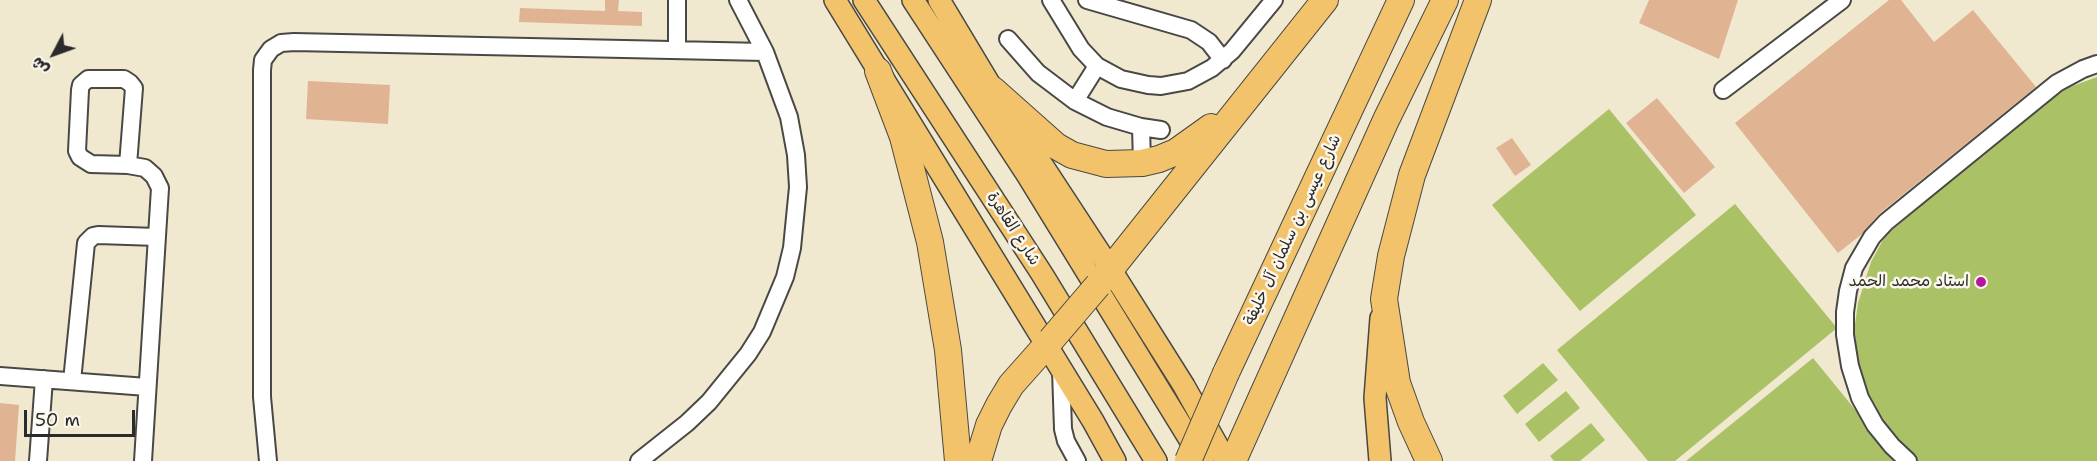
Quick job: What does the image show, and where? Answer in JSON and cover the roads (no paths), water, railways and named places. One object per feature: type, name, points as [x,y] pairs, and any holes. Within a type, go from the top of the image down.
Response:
[{"type":"highway","points":[[978,461],[989,425],[1011,386],[1105,277],[1325,0]]},
{"type":"highway","name":"شارع عيسى بن سلمان آل خليفة","points":[[1188,461],[1226,372],[1401,0]]},
{"type":"highway","points":[[1233,461],[1386,120],[1445,0]]},
{"type":"highway","points":[[1430,461],[1411,422],[1397,383],[1384,299],[1391,256],[1412,175],[1478,0]]},
{"type":"highway","points":[[878,71],[913,171],[934,260],[948,350],[958,461]]},
{"type":"highway","points":[[993,90],[1042,135],[1072,155],[1106,164],[1142,164],[1176,152],[1242,103]]},
{"type":"main road","points":[[835,0],[1049,343],[1061,370],[1115,461]]},
{"type":"main road","name":"شارع القاهرة","points":[[864,0],[1042,274],[1156,461]]},
{"type":"main road","points":[[913,0],[1028,176],[1203,461]]},
{"type":"main road","points":[[939,0],[1105,277],[1184,386],[1226,461]]},
{"type":"main road","points":[[1380,461],[1375,398],[1384,299]]},
{"type":"lane","points":[[677,0],[677,50]]},
{"type":"lane","points":[[639,461],[687,423],[729,380],[762,332],[785,278],[796,218],[798,187],[796,155],[789,117],[765,52],[738,0]]},
{"type":"lane","points":[[1051,0],[1074,40],[1098,66],[1121,79],[1161,86],[1188,81],[1223,60],[1274,0]]},
{"type":"lane","points":[[1087,0],[1191,30],[1209,42],[1223,60]]},
{"type":"lane","points":[[1723,90],[1842,0]]},
{"type":"lane","points":[[1008,39],[1038,74],[1075,101],[1107,117],[1161,130]]},
{"type":"lane","points":[[268,461],[262,397],[262,70],[267,52],[286,42],[765,52]]},
{"type":"lane","points":[[1908,461],[1875,425],[1860,399],[1850,366],[1845,312],[1854,267],[1872,237],[1886,222],[2057,83],[2097,64]]},
{"type":"lane","points":[[1075,101],[1098,66]]},
{"type":"lane","points":[[128,165],[134,88],[124,79],[88,79],[81,85],[80,90],[78,153],[91,164],[139,166],[150,171],[160,188],[143,461]]},
{"type":"lane","points":[[1141,127],[1142,164]]},
{"type":"lane","points":[[72,381],[86,243],[90,238],[99,235],[157,237]]},
{"type":"lane","points":[[1061,370],[1063,429],[1066,441],[1077,461]]},
{"type":"lane","points":[[0,376],[147,387]]},
{"type":"lane","points":[[38,461],[44,379]]},
{"type":"place","name":"استاد محمد الحمد","points":[[1981,282]]}]
